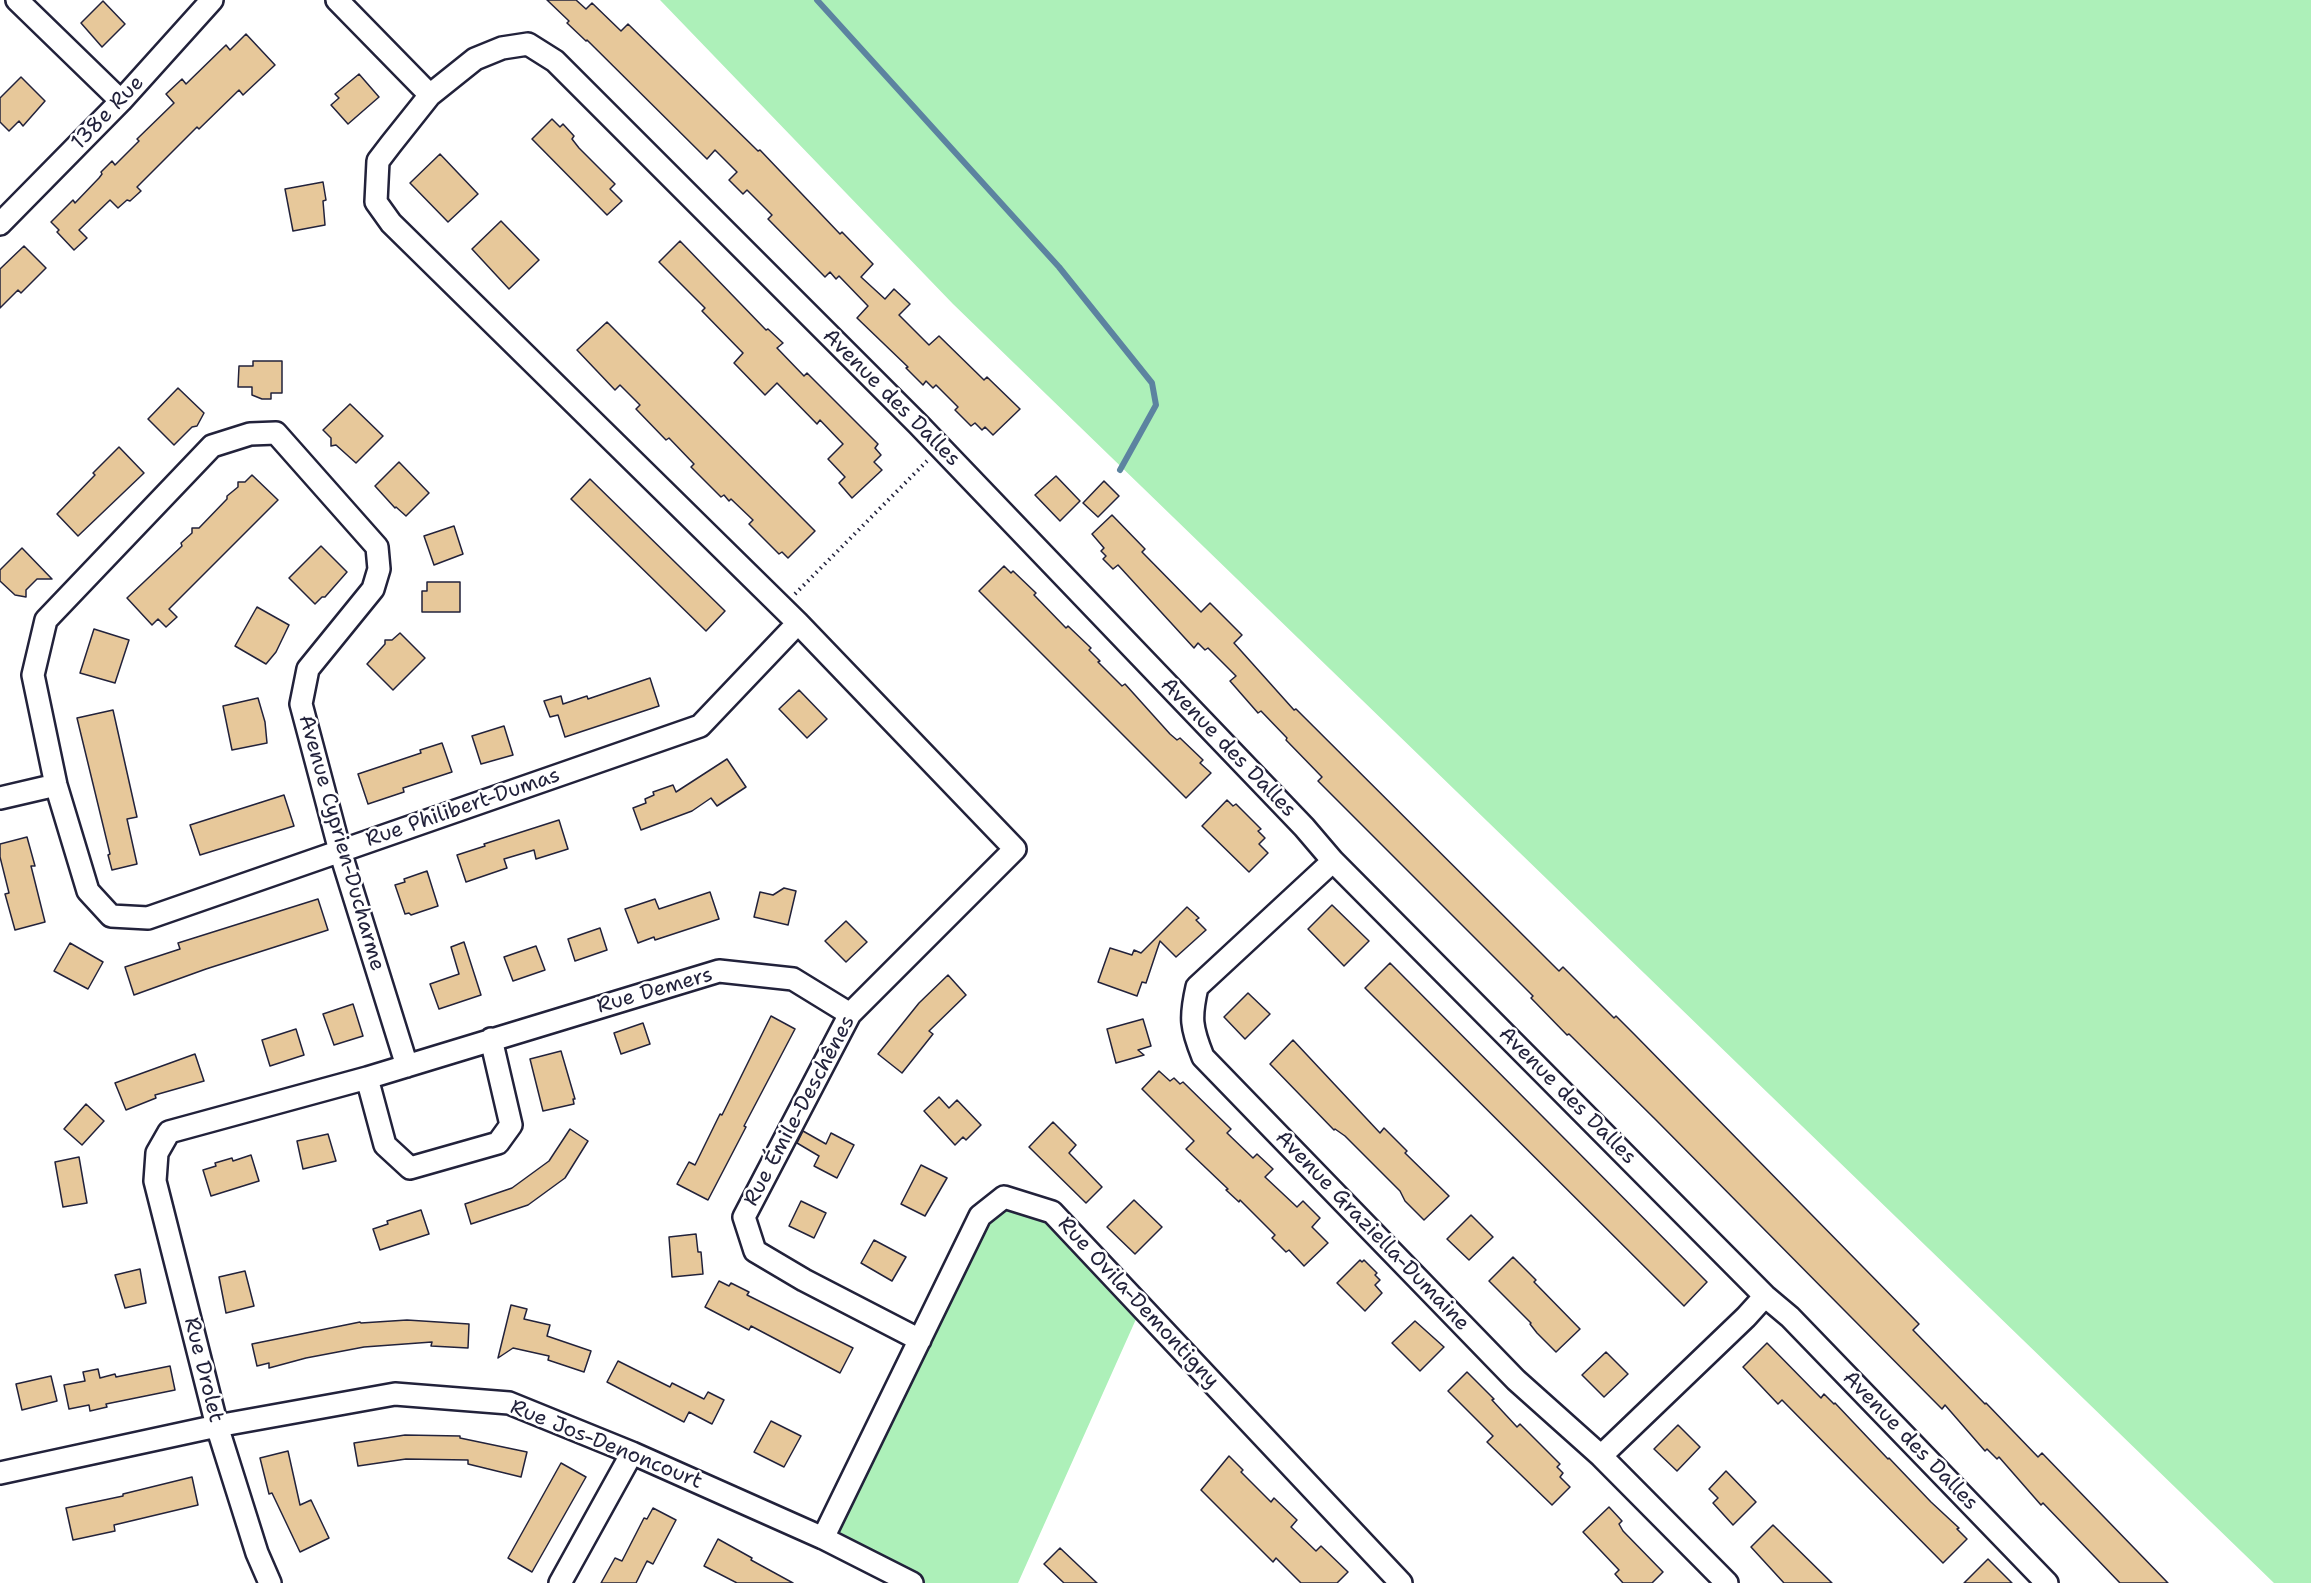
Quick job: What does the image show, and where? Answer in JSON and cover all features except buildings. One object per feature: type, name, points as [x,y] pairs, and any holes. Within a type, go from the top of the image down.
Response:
[{"type":"street","points":[[18,0],[121,101]]},
{"type":"street","name":"138e Rue","points":[[0,224],[121,101],[212,0]]},
{"type":"street","points":[[338,0],[430,95]]},
{"type":"street","name":"Avenue des Dalles","points":[[1015,849],[798,623],[386,216],[376,202],[378,161],[430,95],[475,59],[502,48],[528,44],[555,61],[940,448],[1304,827],[1333,861],[1765,1296],[1790,1317],[2047,1583]]},
{"type":"street","name":"Avenue Cyprien-Ducharme","points":[[56,785],[33,675],[46,620],[212,446],[250,434],[276,434],[377,547],[379,569],[373,589],[308,669],[301,704],[340,851],[407,1066]]},
{"type":"street","name":"Rue Philibert-Dumas","points":[[56,785],[88,891],[111,916],[148,918],[700,726],[798,623]]},
{"type":"street","points":[[0,798],[56,785]]},
{"type":"street","name":"Rue Émile-Deschênes","points":[[920,1340],[755,1251],[744,1217],[850,1014],[1015,849]]},
{"type":"street","name":"Avenue Graziella-Dumaine","points":[[1333,861],[1197,987],[1191,1014],[1194,1033],[1203,1056],[1515,1380],[1601,1456],[1727,1583]]},
{"type":"street","name":"Rue Demers","points":[[157,1154],[170,1132],[367,1078],[719,971],[793,979],[850,1014]]},
{"type":"street","points":[[367,1078],[385,1144],[410,1168],[498,1143],[511,1125],[491,1039]]},
{"type":"street","name":"Rue Drolet","points":[[157,1154],[155,1181],[217,1426],[257,1553],[270,1583]]},
{"type":"street","name":"Rue Ovila-Demontigny","points":[[822,1538],[980,1216],[1004,1197],[1052,1212],[1401,1583]]},
{"type":"street","points":[[1601,1456],[1765,1296]]},
{"type":"street","name":"Rue Jos-Denoncourt","points":[[0,1473],[217,1426],[395,1394],[509,1402],[632,1453],[822,1538],[912,1583]]},
{"type":"street","points":[[560,1583],[632,1453]]},
{"type":"path","points":[[782,608],[940,448]]},
{"type":"green space","points":[[660,0],[2311,0],[2311,1583],[2274,1583],[953,304]]},
{"type":"green space","points":[[1004,1197],[1052,1212],[1141,1308],[1018,1583],[910,1583],[823,1538],[980,1216]]},
{"type":"waterway","points":[[817,0],[1059,267],[1152,383],[1156,405],[1120,470]]}]
